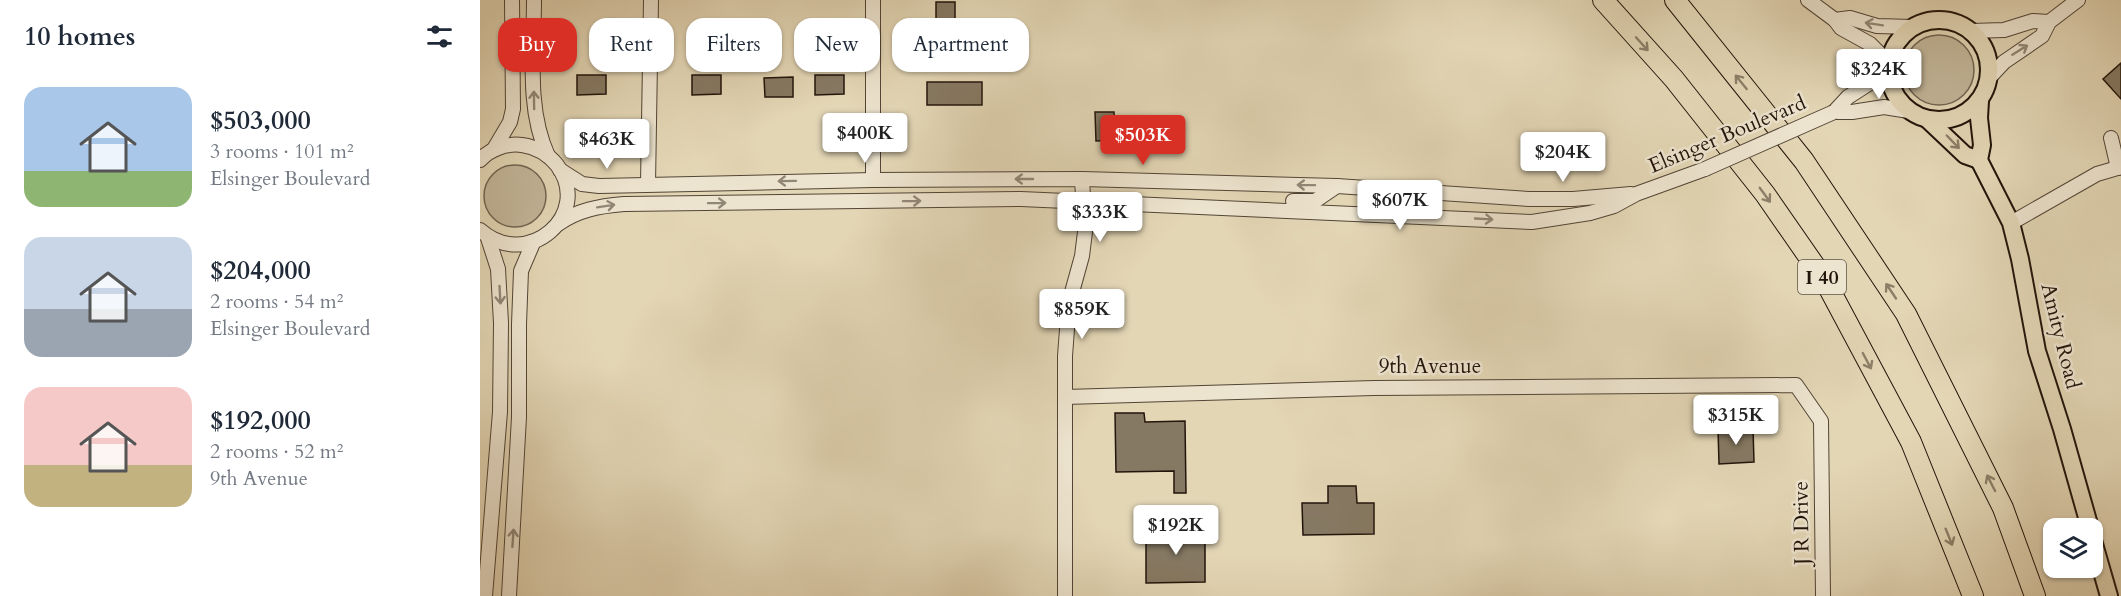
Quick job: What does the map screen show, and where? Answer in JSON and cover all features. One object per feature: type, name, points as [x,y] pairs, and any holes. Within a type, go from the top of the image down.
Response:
[{"type":"highway","name":"I 40","points":[[1603,0],[1674,79],[1751,176],[1824,279],[1911,442],[1973,596]]},
{"type":"highway","name":"I 40","points":[[1675,0],[1804,161],[1906,314],[2003,508],[2035,596]]},
{"type":"main road","points":[[1928,120],[1950,120],[1961,116],[1980,101],[1989,78],[1988,56],[1979,39],[1971,31],[1949,21],[1936,20],[1913,27],[1899,41],[1888,65],[1892,89],[1909,111],[1928,120],[1965,154],[1979,160]]},
{"type":"main road","name":"Amity Road","points":[[1980,101],[1982,145],[1979,160],[2011,223],[2037,351],[2087,518]]},
{"type":"main road","points":[[2103,575],[2109,596]]},
{"type":"street","points":[[480,160],[494,149],[510,122],[513,109],[513,0]]},
{"type":"street","points":[[534,0],[534,108],[540,138],[548,156],[560,170],[567,197],[564,212],[558,224]]},
{"type":"street","points":[[648,184],[651,0]]},
{"type":"street","points":[[873,0],[873,180]]},
{"type":"street","points":[[1808,0],[1835,20],[1841,28],[1870,44],[1888,65]]},
{"type":"street","points":[[1989,78],[2004,62],[2042,36],[2049,22],[2078,0]]},
{"type":"street","points":[[1835,20],[1850,18],[1877,26],[1913,27]]},
{"type":"street","points":[[1971,31],[2004,30],[2033,21],[2049,22]]},
{"type":"street","name":"Elsinger Boulevard","points":[[533,243],[573,214],[624,204],[1021,199],[1217,206],[1532,222],[1590,213],[1614,206],[1636,194],[1705,169],[1834,111],[1848,97],[1876,79],[1888,65]]},
{"type":"street","name":"Elsinger Boulevard","points":[[1834,111],[1852,112],[1884,107],[1909,111]]},
{"type":"street","points":[[2011,223],[2097,174],[2119,168],[2111,138]]},
{"type":"street","points":[[494,149],[516,144],[528,146],[548,156]]},
{"type":"street","name":"Elsinger Boulevard","points":[[560,170],[571,178],[589,185],[1082,179],[1337,186],[1529,199],[1573,199],[1636,194]]},
{"type":"street","points":[[1065,596],[1065,356],[1069,303],[1084,243],[1082,179]]},
{"type":"street","points":[[1217,206],[1244,200],[1315,201],[1337,186]]},
{"type":"street","points":[[484,234],[503,244],[518,246],[533,243]]},
{"type":"street","points":[[484,234],[498,269],[501,334],[500,412],[485,596]]},
{"type":"street","points":[[508,596],[519,417],[521,271],[533,243]]},
{"type":"street","name":"9th Avenue","points":[[1065,397],[1374,388],[1797,385]]},
{"type":"street","name":"J R Drive","points":[[1797,385],[1821,421],[1823,596]]},
{"type":"shaded area","points":[[1939,35],[1952,38],[1964,45],[1971,57],[1974,70],[1971,83],[1964,95],[1952,102],[1939,105],[1926,102],[1914,95],[1907,83],[1904,70],[1907,57],[1914,45],[1926,38]]},
{"type":"shaded area","points":[[515,165],[527,167],[537,174],[544,184],[546,196],[544,208],[537,218],[527,225],[515,227],[503,225],[493,218],[486,208],[484,196],[486,184],[493,174],[503,167]]},
{"type":"building","points":[[936,2],[955,2],[955,18],[936,18]]},
{"type":"building","points":[[2121,63],[2121,99],[2103,79]]},
{"type":"building","points":[[577,75],[606,75],[606,94],[577,95]]},
{"type":"building","points":[[692,75],[721,75],[721,94],[692,95]]},
{"type":"building","points":[[815,75],[844,75],[844,94],[815,95]]},
{"type":"building","points":[[793,77],[793,97],[765,97],[764,78]]},
{"type":"building","points":[[927,82],[982,82],[982,105],[927,105]]},
{"type":"building","points":[[1095,112],[1114,112],[1115,140],[1096,141]]},
{"type":"building","points":[[1174,116],[1175,145],[1155,145],[1155,117]]},
{"type":"building","points":[[1115,413],[1144,413],[1145,422],[1185,421],[1186,493],[1174,493],[1174,471],[1116,472]]},
{"type":"building","points":[[1753,428],[1754,462],[1719,464],[1718,429]]},
{"type":"building","points":[[1328,486],[1356,486],[1357,503],[1374,503],[1374,534],[1303,535],[1302,503],[1328,503]]},
{"type":"building","points":[[1205,529],[1205,582],[1146,583],[1146,530]]}]
